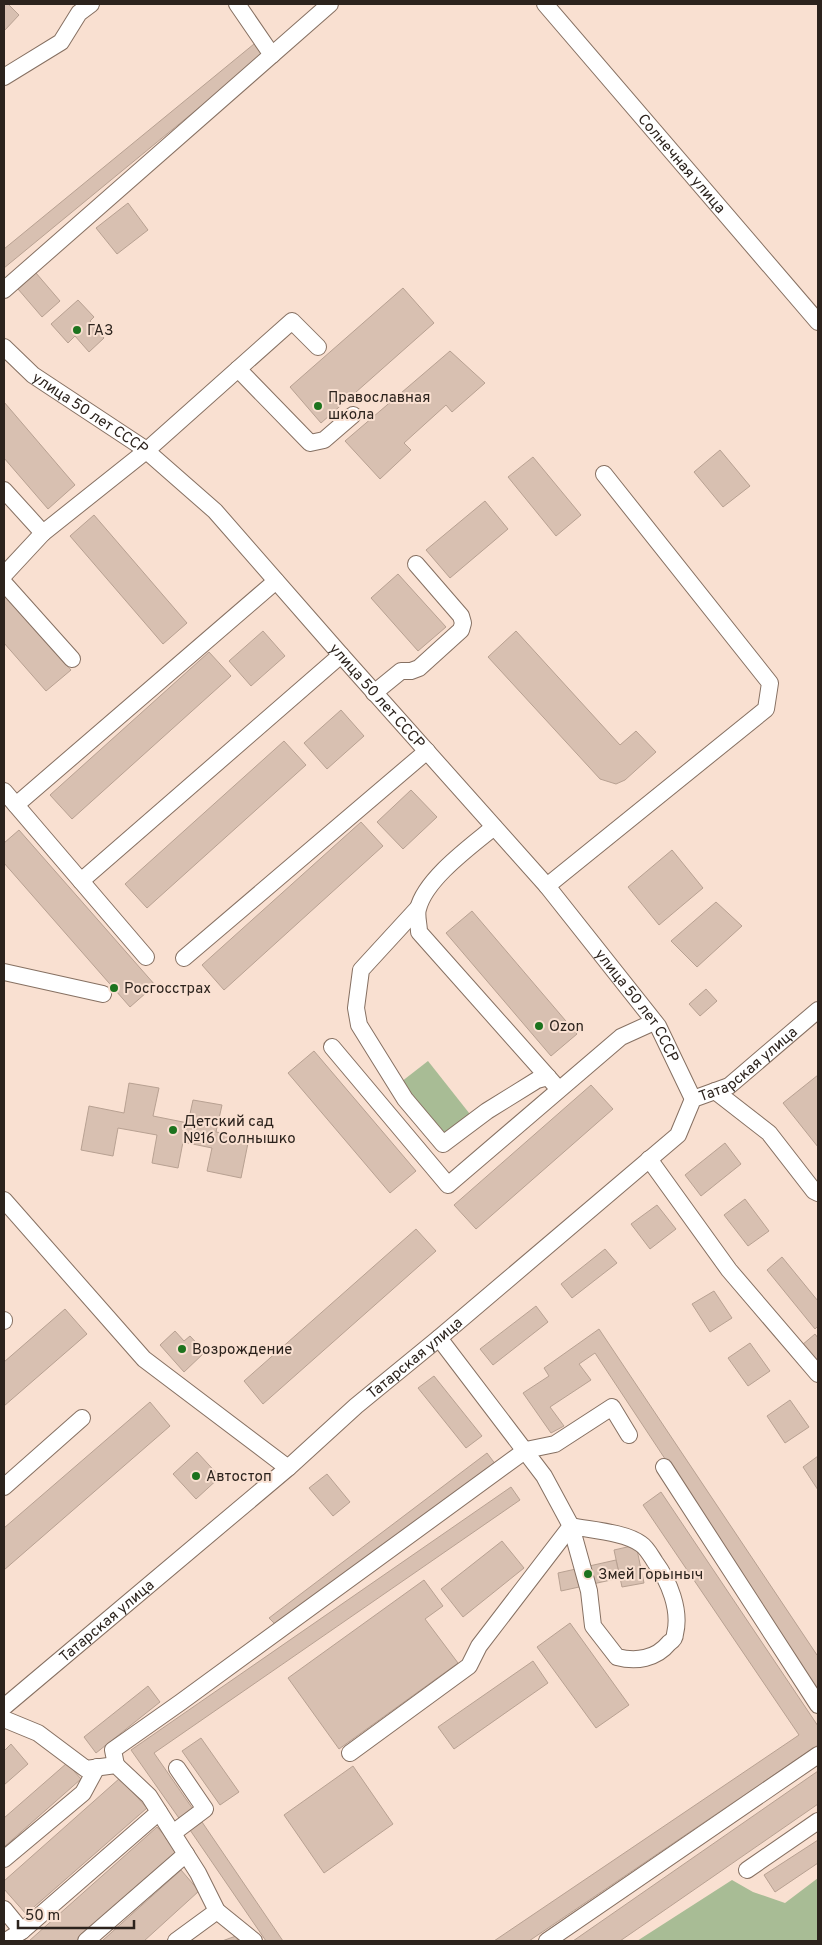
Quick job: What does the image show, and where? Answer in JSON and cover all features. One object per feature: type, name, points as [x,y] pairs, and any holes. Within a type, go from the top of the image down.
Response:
[{"type":"street","points":[[4,77],[61,42],[79,13],[90,4]]},
{"type":"street","points":[[237,4],[272,55]]},
{"type":"street","points":[[4,290],[330,4]]},
{"type":"street","name":"Солнечная улица","points":[[546,4],[818,322]]},
{"type":"street","points":[[4,575],[43,533],[146,451],[292,321],[318,347]]},
{"type":"street","name":"улица 50 лет СССР","points":[[4,347],[33,375],[146,451],[215,511],[374,693],[547,886],[654,1022],[681,1071],[693,1099]]},
{"type":"street","points":[[238,369],[310,443],[324,440],[353,414]]},
{"type":"street","points":[[547,886],[766,709],[770,683],[604,474]]},
{"type":"street","points":[[4,490],[43,533]]},
{"type":"street","points":[[374,693],[401,671],[419,668],[461,630],[463,623],[461,616],[416,564]]},
{"type":"street","points":[[16,806],[276,581]]},
{"type":"street","points":[[4,583],[72,659]]},
{"type":"street","points":[[81,881],[341,655]]},
{"type":"street","points":[[184,958],[427,751]]},
{"type":"street","points":[[4,791],[146,957]]},
{"type":"street","points":[[494,827],[447,866],[426,893],[417,909],[361,970],[356,1008],[359,1025],[405,1099],[443,1144],[487,1111],[537,1080],[548,1077]]},
{"type":"street","points":[[417,909],[419,932],[560,1090]]},
{"type":"street","points":[[4,972],[103,994]]},
{"type":"street","name":"Татарская улица","points":[[4,1707],[288,1468],[356,1406],[678,1135],[693,1099],[730,1086],[818,1010]]},
{"type":"street","points":[[332,1047],[448,1185],[621,1037],[654,1022]]},
{"type":"street","points":[[715,1091],[769,1133],[814,1191],[818,1193]]},
{"type":"street","points":[[649,1160],[729,1270],[818,1374]]},
{"type":"street","points":[[4,1200],[144,1359],[288,1468]]},
{"type":"street","points":[[439,1338],[526,1450],[544,1476],[571,1526],[589,1591],[593,1626],[617,1657],[637,1659],[654,1657],[675,1636],[676,1619],[673,1597],[662,1571],[642,1544],[629,1537],[571,1526]]},
{"type":"street","points":[[254,1941],[217,1911],[186,1854],[149,1796],[116,1765],[113,1750],[526,1450],[555,1444],[612,1407],[629,1435]]},
{"type":"street","points":[[4,1487],[82,1418]]},
{"type":"street","points":[[664,1467],[818,1705]]},
{"type":"street","points":[[350,1753],[469,1666],[479,1646],[571,1526]]},
{"type":"street","points":[[4,1719],[38,1734],[86,1769],[116,1765]]},
{"type":"street","points":[[547,1941],[818,1755]]},
{"type":"street","points":[[4,1859],[83,1793],[97,1768]]},
{"type":"street","points":[[173,1833],[205,1808],[177,1768]]},
{"type":"street","points":[[6,1941],[22,1931],[159,1812]]},
{"type":"street","points":[[747,1870],[818,1821]]},
{"type":"street","points":[[86,1941],[186,1854]]},
{"type":"street","points":[[4,1909],[22,1931]]},
{"type":"street","points":[[176,1941],[217,1911]]},
{"type":"green space","points":[[428,1061],[473,1118],[445,1139],[401,1082]]},
{"type":"green space","points":[[818,1878],[818,1941],[637,1941],[732,1880],[753,1892],[785,1903]]},
{"type":"building","points":[[4,4],[8,4],[19,15],[4,31]]},
{"type":"building","points":[[254,44],[263,55],[4,268],[4,249]]},
{"type":"building","points":[[128,203],[148,230],[117,254],[96,228]]},
{"type":"building","points":[[36,273],[60,301],[42,317],[18,289]]},
{"type":"building","points":[[403,288],[434,323],[321,423],[290,387]]},
{"type":"building","name":"ГАЗ","points":[[78,300],[94,317],[90,321],[104,338],[89,352],[75,336],[68,343],[51,324]]},
{"type":"building","points":[[450,351],[485,383],[452,412],[446,405],[404,443],[411,450],[380,479],[345,441]]},
{"type":"building","points":[[4,402],[75,485],[48,509],[4,458]]},
{"type":"building","points":[[720,450],[750,486],[723,507],[694,472]]},
{"type":"building","points":[[533,457],[581,515],[556,536],[508,477]]},
{"type":"building","points":[[485,501],[508,529],[450,578],[426,550]]},
{"type":"building","points":[[94,515],[187,623],[163,644],[70,536]]},
{"type":"building","points":[[398,574],[446,627],[418,651],[371,598]]},
{"type":"building","points":[[4,593],[71,670],[46,691],[4,643]]},
{"type":"building","points":[[263,631],[285,656],[251,686],[229,661]]},
{"type":"building","points":[[516,631],[620,745],[636,731],[656,752],[625,780],[616,784],[600,779],[488,657]]},
{"type":"building","points":[[209,652],[231,676],[72,819],[50,795]]},
{"type":"building","points":[[341,710],[364,736],[327,769],[304,743]]},
{"type":"building","points":[[284,741],[306,765],[147,908],[125,884]]},
{"type":"building","points":[[411,790],[437,817],[403,849],[377,822]]},
{"type":"building","points":[[361,822],[383,846],[224,990],[202,965]]},
{"type":"building","points":[[19,830],[155,985],[130,1007],[4,863],[4,843]]},
{"type":"building","points":[[672,850],[703,888],[659,925],[628,887]]},
{"type":"building","points":[[716,902],[742,926],[697,967],[671,941]]},
{"type":"building","points":[[472,911],[577,1034],[551,1056],[446,933]]},
{"type":"building","points":[[706,989],[717,1001],[700,1016],[689,1004]]},
{"type":"building","points":[[314,1051],[416,1171],[390,1193],[288,1073]]},
{"type":"building","points":[[818,1075],[818,1147],[783,1103]]},
{"type":"building","name":"Детский сад №16 Солнышко","points":[[129,1083],[159,1088],[153,1116],[188,1123],[193,1100],[222,1105],[216,1132],[249,1138],[241,1178],[207,1171],[212,1148],[183,1142],[178,1168],[152,1163],[157,1135],[118,1128],[113,1156],[81,1150],[89,1106],[124,1113]]},
{"type":"building","points":[[591,1085],[613,1109],[476,1229],[454,1205]]},
{"type":"building","points":[[725,1143],[741,1164],[701,1196],[685,1175]]},
{"type":"building","points":[[745,1199],[769,1231],[748,1246],[724,1215]]},
{"type":"building","points":[[657,1205],[676,1229],[650,1249],[631,1224]]},
{"type":"building","points":[[416,1229],[436,1251],[263,1404],[244,1381]]},
{"type":"building","points":[[605,1249],[617,1263],[572,1298],[561,1284]]},
{"type":"building","points":[[782,1257],[818,1301],[818,1326],[815,1329],[767,1270]]},
{"type":"building","points":[[714,1291],[732,1318],[710,1332],[692,1304]]},
{"type":"building","points":[[536,1306],[548,1322],[493,1365],[480,1349]]},
{"type":"building","points":[[65,1309],[87,1334],[4,1406],[4,1362]]},
{"type":"building","points":[[599,1329],[817,1655],[818,1653],[818,1690],[595,1353],[579,1364],[591,1380],[550,1407],[564,1426],[551,1433],[523,1393],[549,1376],[544,1368]]},
{"type":"building","name":"Возрождение","points":[[175,1331],[184,1341],[190,1336],[205,1352],[184,1372],[160,1345]]},
{"type":"building","points":[[815,1334],[818,1338],[818,1364],[802,1345]]},
{"type":"building","points":[[750,1343],[770,1371],[748,1386],[728,1358]]},
{"type":"building","points":[[434,1376],[482,1436],[466,1448],[418,1388]]},
{"type":"building","points":[[790,1400],[809,1427],[785,1443],[767,1416]]},
{"type":"building","points":[[150,1402],[170,1426],[4,1570],[4,1528]]},
{"type":"building","name":"Автостоп","points":[[197,1452],[220,1477],[196,1499],[173,1474]]},
{"type":"building","points":[[487,1453],[496,1465],[280,1629],[269,1618]]},
{"type":"building","points":[[818,1456],[818,1490],[803,1467]]},
{"type":"building","points":[[327,1474],[350,1502],[333,1516],[309,1488]]},
{"type":"building","points":[[511,1487],[520,1500],[154,1753],[195,1812],[181,1821],[131,1750]]},
{"type":"building","points":[[661,1492],[818,1726],[818,1745],[529,1941],[494,1941],[799,1735],[643,1505]]},
{"type":"building","points":[[502,1541],[524,1568],[463,1617],[441,1589]]},
{"type":"building","points":[[636,1545],[644,1583],[622,1587],[614,1550]]},
{"type":"building","points":[[616,1560],[620,1578],[561,1591],[558,1573]]},
{"type":"building","points":[[424,1580],[443,1606],[425,1619],[458,1663],[339,1749],[288,1678]]},
{"type":"building","points":[[570,1623],[629,1705],[596,1728],[537,1647]]},
{"type":"building","points":[[533,1661],[548,1683],[454,1749],[438,1727]]},
{"type":"building","points":[[148,1686],[160,1702],[96,1753],[84,1737]]},
{"type":"building","points":[[201,1738],[239,1792],[220,1805],[182,1751]]},
{"type":"building","points":[[11,1744],[28,1764],[4,1785],[4,1751]]},
{"type":"building","points":[[67,1763],[81,1779],[4,1847],[4,1818]]},
{"type":"building","points":[[353,1766],[393,1824],[324,1873],[284,1815]]},
{"type":"building","points":[[818,1771],[818,1804],[620,1941],[573,1941]]},
{"type":"building","points":[[120,1778],[147,1808],[26,1914],[4,1889],[4,1881]]},
{"type":"building","points":[[202,1822],[283,1941],[266,1941],[190,1830]]},
{"type":"building","points":[[157,1827],[179,1851],[79,1941],[29,1941]]},
{"type":"building","points":[[818,1840],[818,1863],[775,1892],[764,1875]]},
{"type":"building","points":[[181,1870],[199,1891],[144,1941],[102,1941]]},
{"type":"building","points":[[236,1936],[238,1941],[222,1941]]},
{"type":"place","name":"ГАЗ","points":[[77,330]]},
{"type":"place","name":"Православная школа","points":[[318,406]]},
{"type":"place","name":"Росгосстрах","points":[[114,988]]},
{"type":"place","name":"Ozon","points":[[539,1026]]},
{"type":"place","name":"Детский сад №16 Солнышко","points":[[173,1130]]},
{"type":"place","name":"Возрождение","points":[[182,1349]]},
{"type":"place","name":"Автостоп","points":[[196,1476]]},
{"type":"place","name":"Змей Горыныч","points":[[588,1574]]}]
